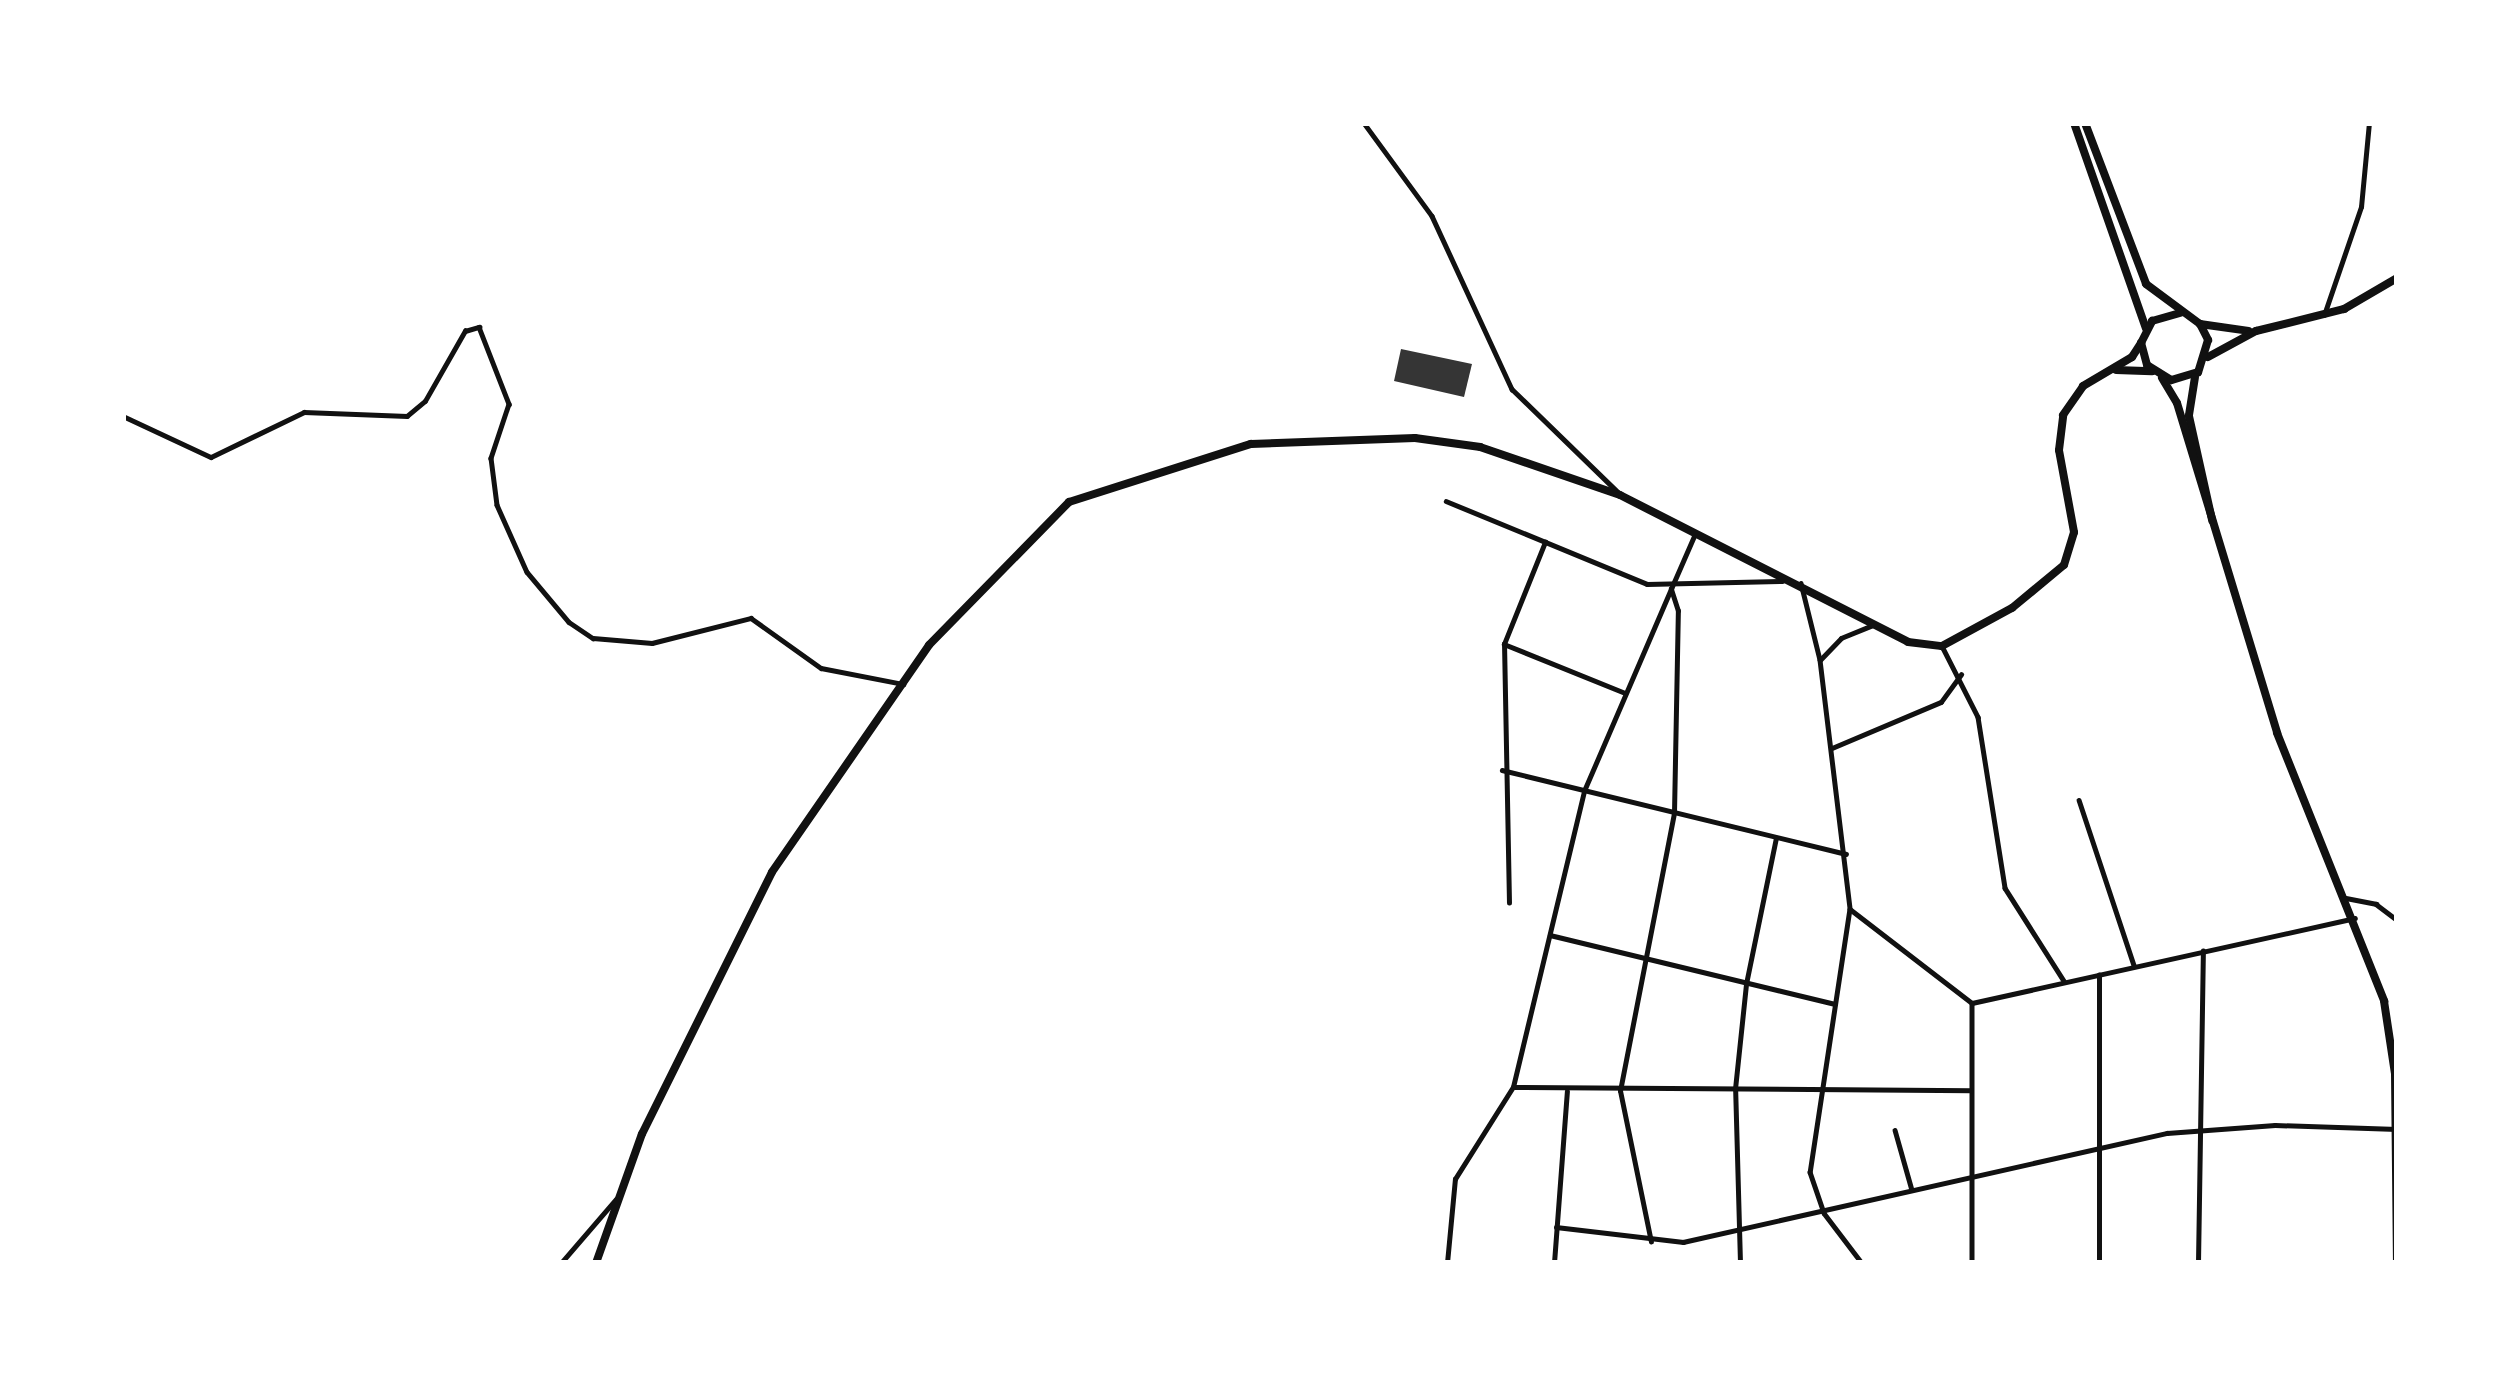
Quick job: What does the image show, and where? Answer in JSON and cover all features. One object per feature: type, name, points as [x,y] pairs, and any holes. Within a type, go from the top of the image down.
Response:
[{"type":"main road","points":[[596,1263],[622,1191],[737,929],[958,611],[1050,516],[1109,484],[1220,450],[1294,440],[1451,442],[1620,495],[1798,582],[1873,625],[1942,646],[1998,617],[2064,565],[2074,532],[2059,450],[2063,415],[2083,386],[2115,370],[2141,343],[2146,329],[2074,123]]},
{"type":"main road","points":[[2085,123],[2146,284],[2180,313],[2216,332],[2256,331],[2324,314],[2397,278]]},
{"type":"main road","points":[[2146,329],[2180,313]]},
{"type":"main road","points":[[2200,324],[2207,357]]},
{"type":"main road","points":[[2215,533],[2189,416],[2198,372],[2207,357],[2256,331]]},
{"type":"main road","points":[[2141,343],[2152,371]]},
{"type":"main road","points":[[2115,370],[2152,371],[2177,403],[2251,653],[2355,918],[2390,1036],[2397,1263]]},
{"type":"main road","points":[[2162,378],[2198,372]]},
{"type":"street","points":[[1364,123],[1432,216],[1512,389],[1620,495]]},
{"type":"street","points":[[2324,314],[2361,207],[2369,123]]},
{"type":"street","points":[[123,416],[211,457],[304,412],[406,416],[472,325],[485,334],[508,395],[491,458],[496,505],[527,572],[569,622],[593,638],[652,644],[751,618],[820,668],[903,684]]},
{"type":"street","points":[[1446,501],[1671,589],[1798,582],[1820,660],[1850,908],[1810,1172],[1824,1213],[1862,1263]]},
{"type":"street","points":[[1448,1263],[1455,1179],[1514,1087],[1584,791],[1696,531]]},
{"type":"street","points":[[1509,903],[1502,770],[1504,644],[1545,542]]},
{"type":"street","points":[[1651,1244],[1620,1090],[1641,958],[1674,812],[1678,611],[1671,589]]},
{"type":"street","points":[[1820,660],[1841,638],[1873,625]]},
{"type":"street","points":[[1504,644],[1625,693]]},
{"type":"street","points":[[1942,646],[1961,674],[1993,772],[2005,888],[2064,981]]},
{"type":"street","points":[[1832,748],[1941,702],[1961,674]]},
{"type":"street","points":[[1502,770],[1846,854]]},
{"type":"street","points":[[2079,800],[2134,965]]},
{"type":"street","points":[[1740,1263],[1735,1089],[1746,984],[1776,838]]},
{"type":"street","points":[[2346,898],[2376,904],[2397,920]]},
{"type":"street","points":[[1850,908],[1972,1003]]},
{"type":"street","points":[[1972,1003],[2355,918]]},
{"type":"street","points":[[1550,935],[1834,1004]]},
{"type":"street","points":[[2198,1263],[2203,951]]},
{"type":"street","points":[[2098,973],[2098,1263]]},
{"type":"street","points":[[1972,1003],[1972,1263]]},
{"type":"street","points":[[1514,1087],[1567,1091],[1971,1090]]},
{"type":"street","points":[[1554,1263],[1567,1091]]},
{"type":"street","points":[[1556,1226],[1651,1244],[1737,1234],[2099,1146],[2200,1129],[2396,1129]]},
{"type":"street","points":[[1895,1130],[1912,1190]]},
{"type":"street","points":[[561,1263],[622,1191]]},
{"type":"building","points":[[1401,349],[1472,364],[1464,397],[1394,381]]}]
